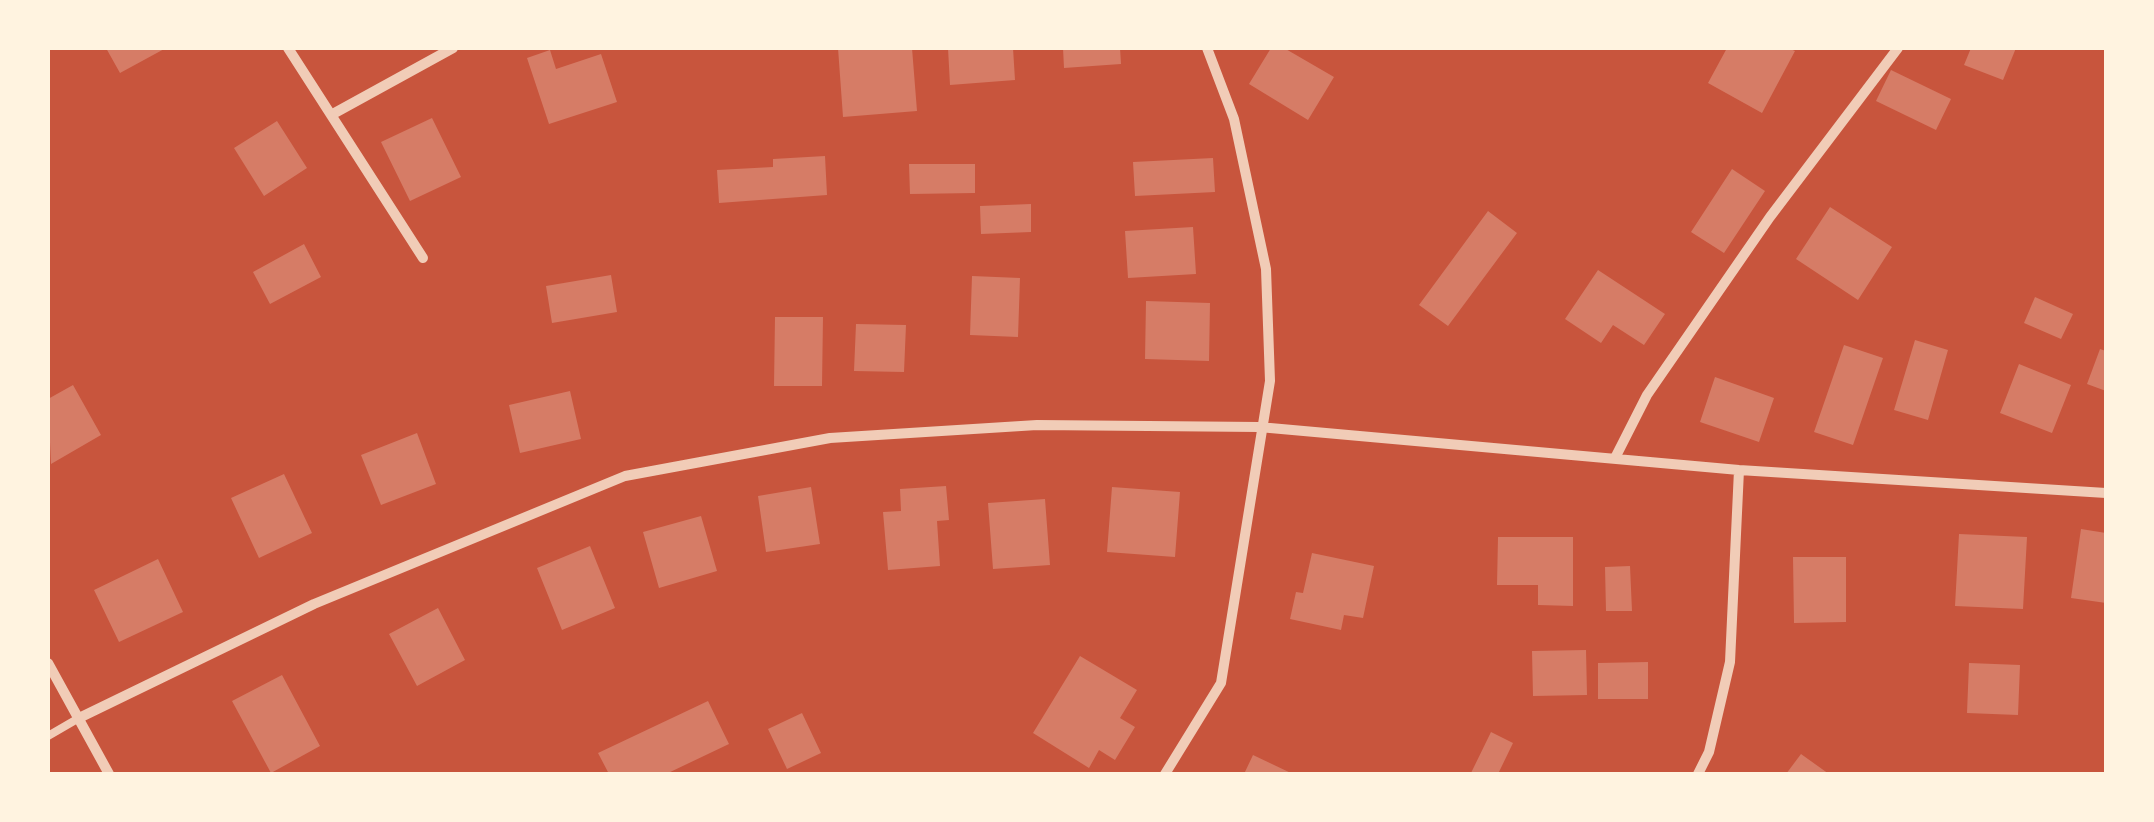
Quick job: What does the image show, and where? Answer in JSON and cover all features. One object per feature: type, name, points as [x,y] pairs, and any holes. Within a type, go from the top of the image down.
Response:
[{"type":"street","points":[[288,48],[422,258]]},
{"type":"street","points":[[330,115],[453,48]]},
{"type":"street","points":[[1165,774],[1221,683],[1259,427],[1270,382],[1266,269],[1234,119],[1208,48]]},
{"type":"street","points":[[1615,458],[1647,395],[1758,233],[1898,48]]},
{"type":"street","points":[[80,718],[314,604],[625,476],[830,438],[1037,425],[1259,427],[1739,470],[2106,493]]},
{"type":"street","points":[[1698,774],[1709,752],[1730,662],[1739,470]]},
{"type":"street","points":[[48,663],[109,774]]},
{"type":"lane","points":[[48,736],[80,718]]},
{"type":"building","points":[[106,48],[166,48],[120,73]]},
{"type":"building","points":[[838,48],[912,48],[917,111],[843,117]]},
{"type":"building","points":[[948,48],[1013,48],[1015,80],[950,85]]},
{"type":"building","points":[[1063,48],[1120,48],[1121,64],[1064,68]]},
{"type":"building","points":[[1271,48],[1284,48],[1334,77],[1308,120],[1249,84]]},
{"type":"building","points":[[1727,48],[1795,51],[1762,113],[1708,83]]},
{"type":"building","points":[[1971,48],[2016,48],[2003,80],[1964,65]]},
{"type":"building","points":[[550,50],[556,69],[601,54],[617,102],[549,124],[527,58]]},
{"type":"building","points":[[1891,70],[1951,99],[1936,130],[1876,101]]},
{"type":"building","points":[[432,118],[461,177],[410,201],[381,142]]},
{"type":"building","points":[[277,121],[307,168],[264,196],[234,148]]},
{"type":"building","points":[[825,156],[827,195],[719,203],[717,170],[773,167],[773,159]]},
{"type":"building","points":[[1213,158],[1215,192],[1135,196],[1133,162]]},
{"type":"building","points":[[909,164],[975,164],[975,193],[910,194]]},
{"type":"building","points":[[1732,169],[1765,191],[1724,253],[1691,232]]},
{"type":"building","points":[[1031,204],[1031,232],[981,234],[980,206]]},
{"type":"building","points":[[1830,207],[1892,247],[1858,300],[1796,259]]},
{"type":"building","points":[[1488,211],[1517,233],[1448,326],[1419,305]]},
{"type":"building","points":[[1193,227],[1196,274],[1128,278],[1125,231]]},
{"type":"building","points":[[304,244],[321,277],[270,304],[253,272]]},
{"type":"building","points":[[1598,270],[1665,314],[1644,345],[1613,325],[1601,343],[1565,319]]},
{"type":"building","points":[[611,275],[617,312],[552,323],[546,286]]},
{"type":"building","points":[[972,276],[1020,278],[1018,337],[970,335]]},
{"type":"building","points":[[2035,297],[2073,314],[2061,339],[2024,323]]},
{"type":"building","points":[[1146,301],[1210,303],[1209,361],[1145,359]]},
{"type":"building","points":[[775,317],[823,317],[822,386],[774,386]]},
{"type":"building","points":[[856,324],[906,325],[904,372],[854,371]]},
{"type":"building","points":[[1915,340],[1948,350],[1928,420],[1894,410]]},
{"type":"building","points":[[1844,345],[1883,358],[1853,445],[1814,432]]},
{"type":"building","points":[[2100,349],[2106,351],[2106,391],[2087,384]]},
{"type":"building","points":[[2019,364],[2071,385],[2052,433],[2000,413]]},
{"type":"building","points":[[1715,377],[1774,398],[1759,442],[1700,422]]},
{"type":"building","points":[[73,385],[101,435],[51,464],[48,399]]},
{"type":"building","points":[[570,391],[581,439],[520,453],[509,405]]},
{"type":"building","points":[[417,433],[436,484],[381,505],[361,455]]},
{"type":"building","points":[[284,474],[312,533],[259,558],[231,498]]},
{"type":"building","points":[[946,486],[949,520],[937,521],[940,566],[888,570],[883,512],[901,511],[900,489]]},
{"type":"building","points":[[811,487],[820,544],[766,552],[758,496]]},
{"type":"building","points":[[1112,487],[1180,492],[1175,557],[1107,552]]},
{"type":"building","points":[[1045,499],[1050,565],[993,569],[988,503]]},
{"type":"building","points":[[701,516],[717,571],[659,588],[643,532]]},
{"type":"building","points":[[2081,529],[2106,533],[2106,603],[2071,598]]},
{"type":"building","points":[[1959,534],[2027,537],[2023,609],[1955,606]]},
{"type":"building","points":[[1498,537],[1573,537],[1573,606],[1538,605],[1538,585],[1497,585]]},
{"type":"building","points":[[590,546],[615,608],[562,630],[537,568]]},
{"type":"building","points":[[1312,553],[1374,566],[1363,618],[1344,615],[1341,630],[1290,619],[1296,592],[1303,593]]},
{"type":"building","points":[[1793,557],[1846,557],[1846,622],[1794,623]]},
{"type":"building","points":[[158,559],[183,612],[119,642],[94,590]]},
{"type":"building","points":[[1630,566],[1632,611],[1606,611],[1605,567]]},
{"type":"building","points":[[438,608],[465,660],[417,686],[389,634]]},
{"type":"building","points":[[1586,650],[1587,695],[1533,696],[1532,651]]},
{"type":"building","points":[[1080,656],[1137,690],[1120,718],[1135,727],[1115,760],[1099,750],[1089,768],[1033,733]]},
{"type":"building","points":[[1648,662],[1648,699],[1598,699],[1598,663]]},
{"type":"building","points":[[1969,663],[2020,665],[2018,715],[1967,713]]},
{"type":"building","points":[[282,675],[320,746],[271,773],[232,701]]},
{"type":"building","points":[[708,701],[729,744],[666,774],[609,774],[598,753]]},
{"type":"building","points":[[802,713],[821,753],[787,769],[768,729]]},
{"type":"building","points":[[1491,732],[1513,743],[1498,774],[1471,773]]},
{"type":"building","points":[[1801,754],[1829,774],[1786,774]]},
{"type":"building","points":[[1253,755],[1293,774],[1244,774]]}]
